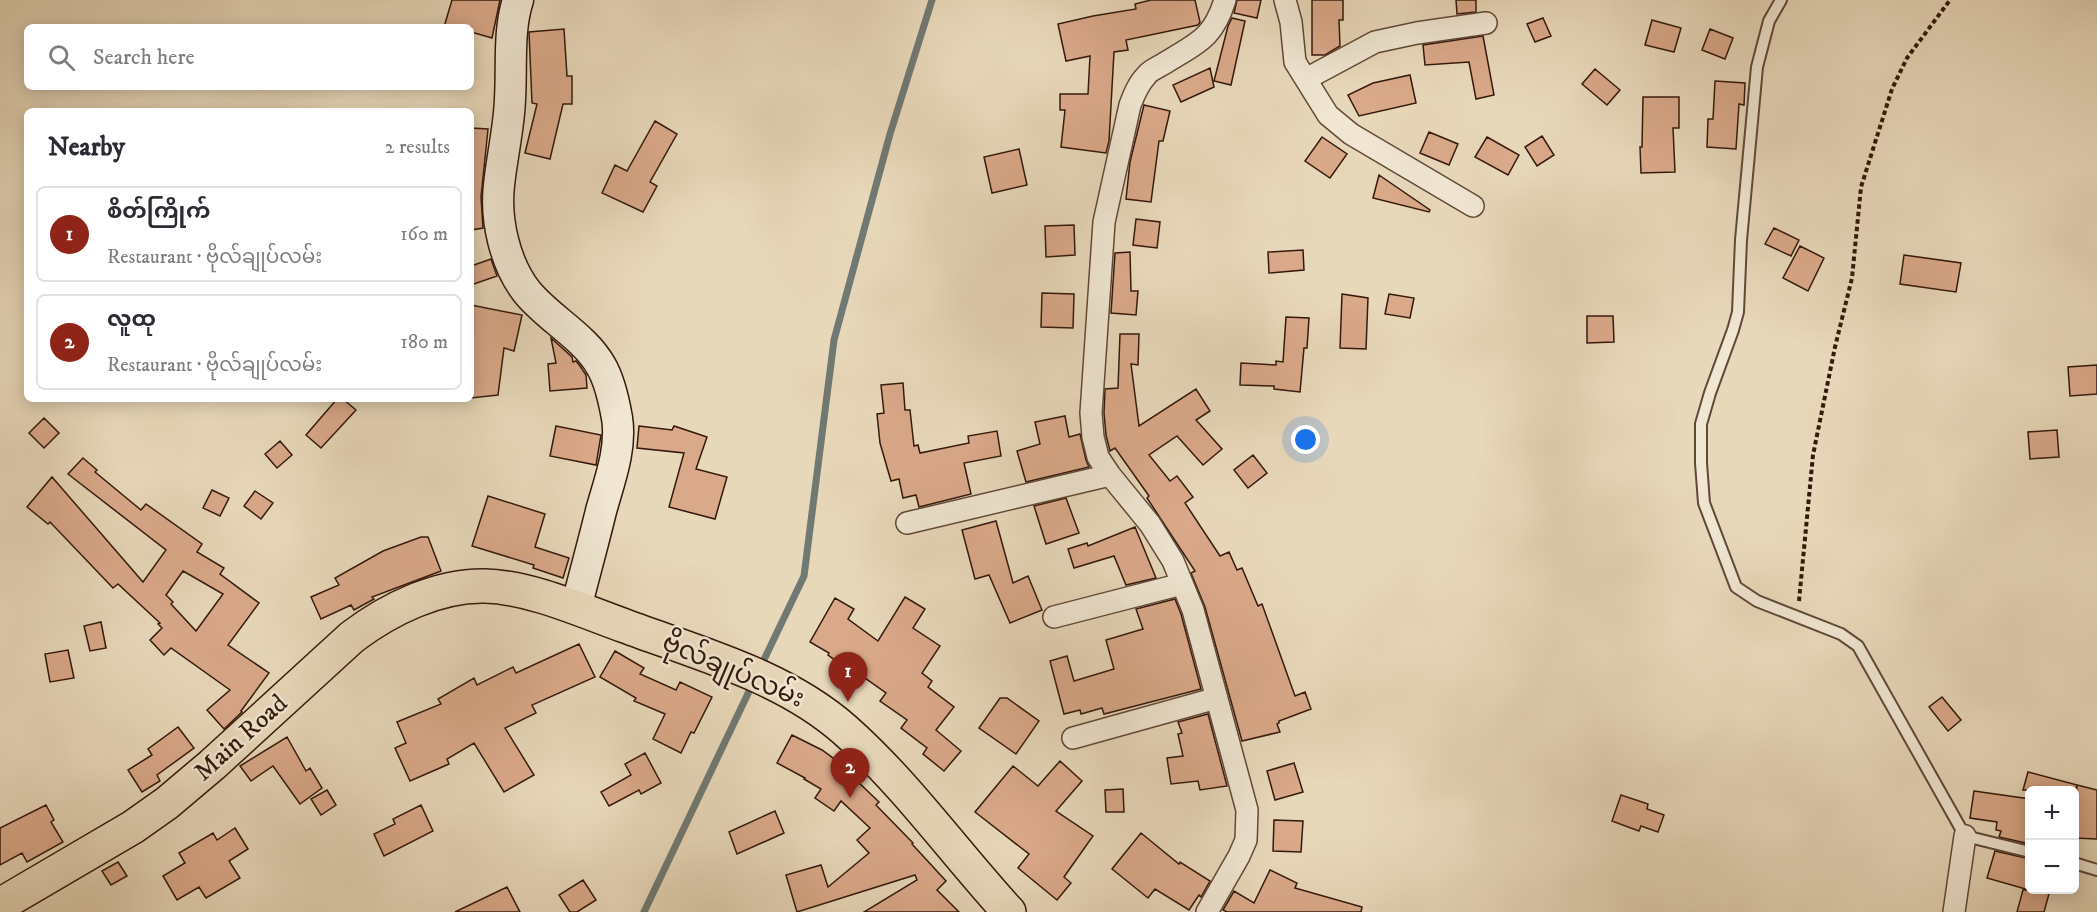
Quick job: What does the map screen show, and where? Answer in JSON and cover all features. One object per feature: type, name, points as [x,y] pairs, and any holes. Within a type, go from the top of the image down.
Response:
[{"type":"main road","name":"ဗိုလ်‌ချုပ်‌လမ်း","points":[[484,586],[507,588],[576,608],[772,682],[810,703],[845,730],[901,787],[1009,912]]},
{"type":"main road","name":"Main Road","points":[[0,905],[133,827],[167,803],[212,765],[352,636],[371,622],[394,610],[444,591],[484,586]]},
{"type":"street","points":[[518,0],[513,18],[510,100],[499,194],[506,252],[516,275],[528,292],[590,351],[602,366],[609,384],[617,420],[618,439],[614,466],[576,608]]},
{"type":"street","points":[[1207,912],[1246,840],[1247,810],[1192,610],[1173,561],[1150,524],[1098,457],[1093,437],[1091,412],[1104,222],[1130,105],[1137,88],[1147,74],[1200,41],[1212,30],[1225,0]]},
{"type":"street","points":[[1286,0],[1295,62],[1328,115],[1351,134],[1473,206]]},
{"type":"street","points":[[1306,78],[1375,42],[1486,23]]},
{"type":"street","points":[[907,522],[1110,475]]},
{"type":"street","points":[[1054,617],[1182,584]]},
{"type":"street","points":[[1072,738],[1217,698]]},
{"type":"street","points":[[1954,912],[1965,836]]},
{"type":"lane","points":[[1780,0],[1769,21],[1757,67],[1742,229],[1738,312],[1701,424],[1704,503],[1736,587],[1757,601],[1841,634],[1858,646],[1965,836],[2025,851]]},
{"type":"lane","points":[[2079,864],[2097,870]]},
{"type":"path","points":[[1798,617],[1813,455],[1852,278],[1861,188],[1892,89],[1907,58],[1950,0]]},
{"type":"building","points":[[452,0],[500,0],[492,38],[474,33],[474,24],[445,24]]},
{"type":"building","points":[[1151,0],[1195,0],[1200,22],[1198,25],[1126,40],[1128,50],[1114,52],[1109,141],[1106,153],[1061,147],[1065,110],[1060,110],[1060,94],[1088,94],[1090,56],[1066,61],[1058,24],[1136,9],[1135,4]]},
{"type":"building","points":[[1237,0],[1261,0],[1257,18],[1234,13]]},
{"type":"building","points":[[1312,0],[1343,0],[1343,20],[1339,20],[1340,46],[1325,55],[1312,55]]},
{"type":"building","points":[[1456,0],[1476,0],[1476,12],[1457,14]]},
{"type":"building","points":[[1232,18],[1245,21],[1231,85],[1214,81]]},
{"type":"building","points":[[1543,18],[1551,36],[1535,42],[1527,24]]},
{"type":"building","points":[[1652,20],[1681,28],[1674,52],[1645,45]]},
{"type":"building","points":[[564,29],[567,76],[572,76],[572,104],[563,104],[550,159],[525,153],[537,104],[532,103],[529,32]]},
{"type":"building","points":[[1710,29],[1733,38],[1725,59],[1702,50]]},
{"type":"building","points":[[1483,36],[1494,95],[1476,99],[1469,62],[1425,65],[1423,45]]},
{"type":"building","points":[[1210,68],[1214,87],[1181,102],[1173,85]]},
{"type":"building","points":[[1595,69],[1620,90],[1607,105],[1582,84]]},
{"type":"building","points":[[1410,75],[1416,103],[1359,116],[1348,95],[1373,83]]},
{"type":"building","points":[[1715,81],[1745,83],[1744,105],[1739,104],[1736,149],[1707,147],[1708,119],[1713,119]]},
{"type":"building","points":[[1643,97],[1679,97],[1679,128],[1673,128],[1675,172],[1641,173]]},
{"type":"building","points":[[1144,105],[1170,111],[1163,141],[1159,141],[1151,202],[1126,199],[1130,162]]},
{"type":"building","points":[[655,121],[677,134],[650,182],[657,186],[643,212],[602,193],[615,165],[627,171]]},
{"type":"building","points":[[474,128],[488,129],[481,197],[483,228],[474,230]]},
{"type":"building","points":[[1429,132],[1458,144],[1449,165],[1420,153]]},
{"type":"building","points":[[1542,136],[1554,155],[1537,166],[1525,147]]},
{"type":"building","points":[[1322,137],[1347,154],[1330,178],[1305,161]]},
{"type":"building","points":[[1487,137],[1519,155],[1508,175],[1475,157]]},
{"type":"building","points":[[1019,149],[1027,185],[992,193],[984,157]]},
{"type":"building","points":[[1379,175],[1430,210],[1429,212],[1373,198]]},
{"type":"building","points":[[1136,219],[1160,222],[1157,248],[1133,245]]},
{"type":"building","points":[[1074,225],[1075,255],[1046,257],[1045,226]]},
{"type":"building","points":[[1774,228],[1799,240],[1791,256],[1765,244]]},
{"type":"building","points":[[1800,246],[1824,258],[1808,291],[1783,278]]},
{"type":"building","points":[[1303,250],[1304,270],[1269,273],[1268,252]]},
{"type":"building","points":[[1130,252],[1131,291],[1138,291],[1136,315],[1111,313],[1115,253]]},
{"type":"building","points":[[1904,255],[1961,263],[1956,292],[1900,284]]},
{"type":"building","points":[[491,259],[497,276],[474,284],[474,265]]},
{"type":"building","points":[[1042,293],[1074,294],[1073,328],[1041,327]]},
{"type":"building","points":[[1342,294],[1368,298],[1366,349],[1340,348]]},
{"type":"building","points":[[1389,294],[1414,298],[1410,318],[1385,314]]},
{"type":"building","points":[[474,306],[522,315],[514,351],[504,348],[498,395],[474,398]]},
{"type":"building","points":[[1587,316],[1613,316],[1614,342],[1587,343]]},
{"type":"building","points":[[1286,317],[1309,318],[1300,392],[1274,389],[1274,386],[1240,385],[1241,363],[1276,365],[1276,361],[1283,362]]},
{"type":"building","points":[[1120,334],[1139,334],[1138,365],[1131,364],[1139,426],[1196,389],[1210,411],[1196,420],[1222,449],[1203,465],[1177,436],[1149,455],[1170,481],[1177,476],[1193,497],[1185,503],[1220,556],[1229,552],[1237,570],[1242,568],[1258,606],[1262,604],[1295,696],[1305,692],[1311,709],[1279,721],[1277,724],[1280,732],[1242,741],[1205,607],[1191,573],[1195,571],[1147,498],[1149,496],[1115,448],[1110,451],[1104,413],[1105,389],[1118,388]]},
{"type":"building","points":[[551,338],[572,357],[573,362],[576,361],[580,366],[586,375],[587,388],[550,391],[548,364],[556,363]]},
{"type":"building","points":[[2097,365],[2097,394],[2070,396],[2068,367]]},
{"type":"building","points":[[903,383],[905,410],[910,410],[914,446],[918,445],[920,453],[969,443],[968,436],[997,431],[1001,456],[964,463],[971,494],[919,507],[916,495],[903,498],[899,479],[891,481],[880,443],[877,414],[884,413],[881,385]]},
{"type":"building","points":[[334,402],[347,402],[356,410],[321,448],[306,435]]},
{"type":"building","points":[[1065,416],[1069,437],[1080,434],[1089,467],[1026,482],[1017,451],[1040,444],[1035,422]]},
{"type":"building","points":[[44,418],[59,433],[44,448],[29,433]]},
{"type":"building","points":[[556,426],[601,435],[596,465],[550,456]]},
{"type":"building","points":[[639,426],[672,430],[674,426],[707,437],[696,469],[727,477],[715,519],[669,507],[684,453],[637,448]]},
{"type":"building","points":[[2057,430],[2059,457],[2030,459],[2028,432]]},
{"type":"building","points":[[280,441],[292,455],[277,468],[265,454]]},
{"type":"building","points":[[1253,455],[1267,473],[1248,488],[1234,470]]},
{"type":"building","points":[[83,458],[97,470],[95,472],[141,510],[146,504],[202,544],[197,552],[224,568],[220,574],[259,603],[228,645],[269,673],[242,712],[224,729],[207,710],[230,690],[171,648],[164,655],[150,640],[162,628],[158,624],[160,623],[118,584],[113,588],[50,522],[48,524],[27,507],[52,477],[143,582],[166,550],[68,474]],"holes":[[[183,571],[223,594],[196,631],[171,604],[173,602],[166,595]]]},
{"type":"building","points":[[212,490],[229,498],[220,516],[203,508]]},
{"type":"building","points":[[255,491],[273,503],[261,519],[244,506]]},
{"type":"building","points":[[488,496],[545,514],[535,547],[569,558],[563,578],[533,568],[534,565],[472,546]]},
{"type":"building","points":[[1066,498],[1079,533],[1046,544],[1034,506]]},
{"type":"building","points":[[996,521],[1013,583],[1028,576],[1042,610],[1010,623],[989,575],[975,579],[962,530]]},
{"type":"building","points":[[1135,527],[1156,578],[1126,585],[1114,556],[1074,568],[1068,549],[1087,543],[1088,546]]},
{"type":"building","points":[[421,537],[428,537],[441,571],[372,597],[374,599],[354,610],[351,605],[321,619],[311,597],[339,585],[335,578],[383,551]]},
{"type":"building","points":[[905,597],[925,609],[913,628],[940,646],[922,673],[932,681],[928,687],[954,707],[936,730],[961,751],[944,771],[923,754],[927,748],[901,728],[907,720],[880,701],[886,693],[852,669],[851,672],[828,655],[829,653],[810,642],[835,598],[854,609],[848,619],[878,641]]},
{"type":"building","points":[[1175,599],[1201,689],[1104,714],[1102,708],[1081,714],[1080,710],[1064,714],[1050,661],[1067,656],[1074,681],[1114,669],[1106,640],[1143,629],[1136,609]]},
{"type":"building","points":[[101,622],[106,648],[90,651],[84,626]]},
{"type":"building","points":[[579,644],[595,677],[532,705],[536,713],[505,728],[534,775],[504,792],[474,743],[447,759],[449,764],[410,781],[395,748],[406,743],[397,722],[441,704],[438,699],[474,678],[477,685],[513,667],[516,673]]},
{"type":"building","points":[[68,650],[74,678],[50,682],[45,654]]},
{"type":"building","points":[[615,651],[644,668],[640,674],[676,690],[680,682],[712,697],[681,753],[653,739],[665,714],[634,701],[636,698],[600,677]]},
{"type":"building","points":[[1942,697],[1961,720],[1948,731],[1929,707]]},
{"type":"building","points":[[1000,698],[1007,698],[1039,721],[1016,754],[979,728]]},
{"type":"building","points":[[1208,714],[1227,786],[1200,790],[1198,781],[1171,784],[1167,758],[1183,756],[1178,734],[1182,733],[1178,722]]},
{"type":"building","points":[[178,727],[194,748],[157,775],[160,781],[142,792],[128,770],[152,755],[148,749]]},
{"type":"building","points":[[792,735],[822,750],[859,777],[856,780],[879,802],[876,805],[946,881],[937,890],[959,912],[864,912],[917,880],[915,875],[797,912],[786,875],[821,865],[828,887],[869,853],[857,840],[870,828],[841,801],[834,811],[815,798],[821,789],[777,763]]},
{"type":"building","points":[[287,737],[306,771],[310,768],[322,788],[300,804],[273,766],[251,781],[240,766]]},
{"type":"building","points":[[645,753],[661,783],[641,794],[639,790],[609,806],[601,792],[631,775],[625,764]]},
{"type":"building","points":[[1060,761],[1082,781],[1056,811],[1093,836],[1064,877],[1071,883],[1057,900],[1018,868],[1029,854],[975,812],[1013,766],[1038,786]]},
{"type":"building","points":[[1294,763],[1303,792],[1275,800],[1267,771]]},
{"type":"building","points":[[2028,772],[2077,785],[2025,786],[2023,790]]},
{"type":"building","points":[[2077,785],[2097,790],[2097,839],[2079,838],[2079,786]]},
{"type":"building","points":[[1123,789],[1124,812],[1106,812],[1105,790]]},
{"type":"building","points":[[327,790],[336,805],[321,815],[311,799]]},
{"type":"building","points":[[1974,791],[2025,798],[2025,843],[1999,837],[2001,831],[1996,830],[1997,822],[1970,818]]},
{"type":"building","points":[[1621,795],[1648,804],[1647,809],[1664,815],[1658,832],[1641,826],[1639,831],[1612,821]]},
{"type":"building","points":[[46,805],[54,820],[51,822],[63,842],[27,862],[22,853],[0,865],[0,828]]},
{"type":"building","points":[[421,805],[433,831],[384,856],[374,834],[395,824],[393,819]]},
{"type":"building","points":[[775,811],[784,833],[737,854],[729,832]]},
{"type":"building","points":[[1274,820],[1303,821],[1301,852],[1273,851]]},
{"type":"building","points":[[235,828],[248,849],[229,861],[240,878],[206,898],[199,887],[177,900],[163,876],[185,863],[179,853],[213,833],[217,840]]},
{"type":"building","points":[[1141,833],[1179,864],[1180,862],[1210,881],[1201,897],[1199,895],[1189,910],[1155,889],[1148,898],[1112,869]]},
{"type":"building","points":[[1995,851],[2025,858],[2025,889],[1987,878]]},
{"type":"building","points":[[118,862],[127,876],[111,885],[102,871]]},
{"type":"building","points":[[1270,870],[1297,883],[1295,888],[1362,907],[1361,912],[1227,912],[1223,910],[1234,891],[1254,903]]},
{"type":"building","points":[[583,880],[596,900],[577,912],[570,912],[559,895]]},
{"type":"building","points":[[507,887],[520,912],[455,912]]},
{"type":"building","points":[[2023,890],[2025,894],[2049,894],[2044,912],[2017,912]]},
{"type":"waterway","points":[[760,668],[804,576],[834,340],[890,134],[932,0]]},
{"type":"waterway","points":[[644,912],[753,683]]},
{"type":"place","name":"စိတ်ကြိုက်","points":[[848,702]]},
{"type":"place","name":"လူထု","points":[[850,798]]}]
